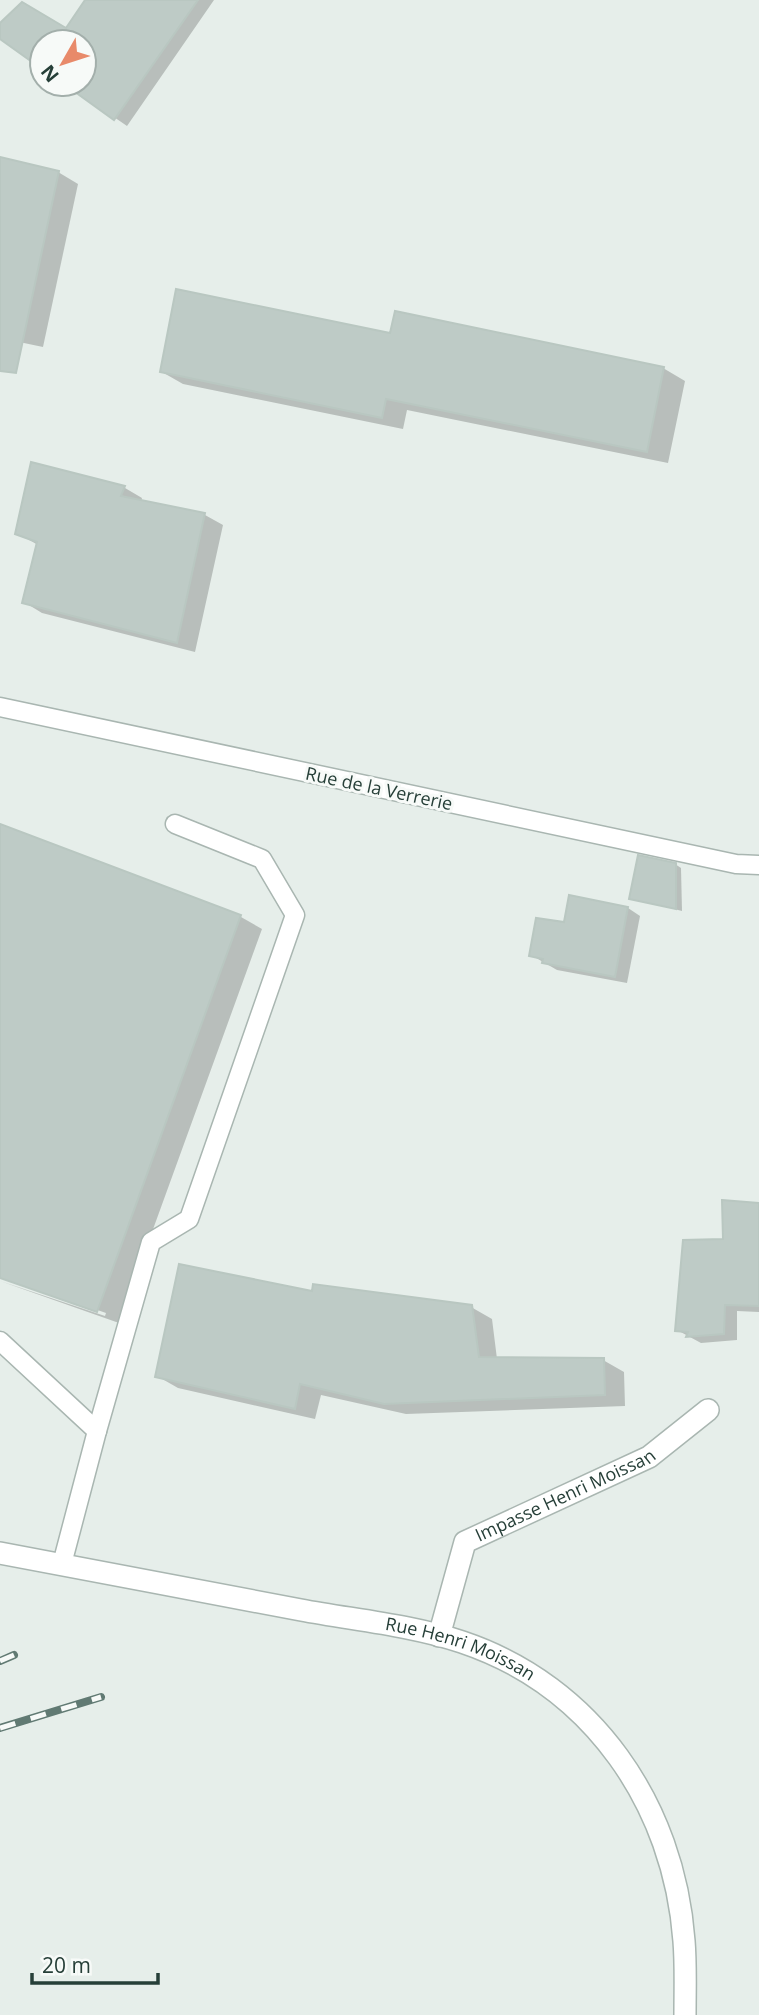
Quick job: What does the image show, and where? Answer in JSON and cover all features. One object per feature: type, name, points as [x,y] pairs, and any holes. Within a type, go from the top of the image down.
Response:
[{"type":"street","name":"Impasse Henri Moissan","points":[[439,1636],[465,1542],[649,1457],[708,1410]]},
{"type":"street","name":"Rue Henri Moissan","points":[[0,1553],[439,1636],[514,1664],[549,1686],[601,1734],[635,1779],[662,1833],[678,1898],[684,1941],[685,2015]]},
{"type":"lane","name":"Rue de la Verrerie","points":[[0,707],[736,864],[759,864]]},
{"type":"lane","points":[[62,1564],[151,1242],[189,1219],[295,915],[262,859],[175,824]]},
{"type":"lane","points":[[0,1341],[97,1431]]},
{"type":"building","points":[[85,0],[198,0],[114,120],[83,98],[98,98],[98,28],[66,28]]},
{"type":"building","points":[[22,2],[66,28],[28,28],[28,59],[0,39],[0,23]]},
{"type":"building","points":[[0,157],[59,171],[16,373],[0,371]]},
{"type":"building","points":[[176,289],[390,333],[395,311],[664,367],[647,452],[386,399],[382,418],[160,372]]},
{"type":"building","points":[[31,462],[125,486],[121,496],[205,513],[177,643],[22,603],[37,542],[15,534]]},
{"type":"building","points":[[0,824],[241,915],[97,1312],[0,1278]]},
{"type":"building","points":[[638,855],[676,863],[676,909],[629,899]]},
{"type":"building","points":[[569,895],[628,907],[615,977],[542,963],[543,959],[529,956],[536,918],[564,922]]},
{"type":"building","points":[[722,1200],[759,1203],[759,1306],[725,1305],[724,1334],[686,1337],[688,1332],[675,1331],[683,1240],[723,1239]]},
{"type":"building","points":[[179,1264],[312,1291],[313,1284],[472,1305],[479,1357],[604,1358],[605,1395],[384,1404],[300,1384],[295,1409],[155,1377]]},
{"type":"railway","points":[[0,1661],[14,1655]]},
{"type":"railway","points":[[0,1728],[101,1697]]}]
